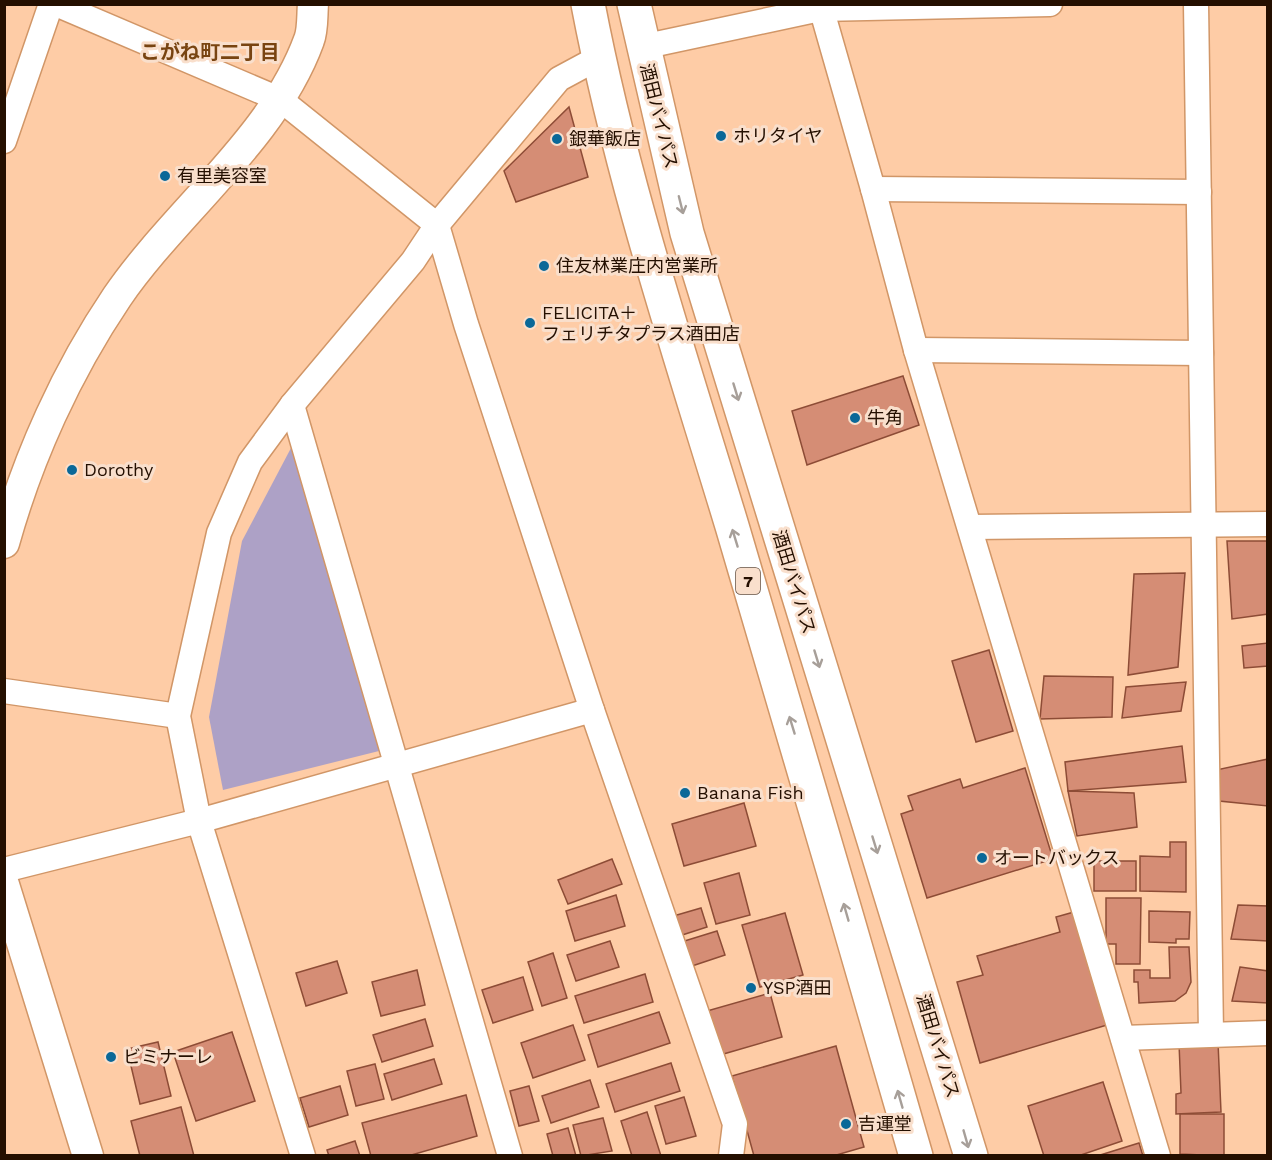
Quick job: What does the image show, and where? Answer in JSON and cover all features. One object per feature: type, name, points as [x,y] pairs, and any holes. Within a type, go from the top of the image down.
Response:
[{"type":"highway","name":"7","points":[[588,4],[598,58],[646,244],[795,736],[916,1155]]},
{"type":"highway","name":"酒田バイパス","points":[[634,4],[642,47],[687,233],[970,1155]]},
{"type":"street","points":[[4,141],[51,4]]},
{"type":"street","points":[[56,4],[281,100],[437,225],[470,336],[592,711],[735,1124],[731,1155]]},
{"type":"street","points":[[4,543],[19,488],[56,403],[118,296],[281,100],[310,39],[313,4]]},
{"type":"street","points":[[642,47],[820,7],[1050,4]]},
{"type":"street","points":[[1196,4],[1211,1035]]},
{"type":"street","points":[[820,7],[873,189],[916,351],[971,527],[1158,1155]]},
{"type":"street","points":[[303,1155],[199,821],[178,716],[219,533],[250,462],[292,405],[413,261],[437,225],[559,79],[598,58]]},
{"type":"street","points":[[873,189],[1199,192]]},
{"type":"street","points":[[916,351],[1201,353]]},
{"type":"street","points":[[292,405],[510,1155]]},
{"type":"street","points":[[971,527],[1268,524]]},
{"type":"street","points":[[4,691],[178,716]]},
{"type":"street","points":[[4,870],[199,821],[592,711]]},
{"type":"street","points":[[4,885],[88,1155]]},
{"type":"street","points":[[1123,1038],[1268,1033]]},
{"type":"shaded area","points":[[301,429],[383,750],[223,790],[209,717],[242,541]]},
{"type":"building","name":"銀華飯店","points":[[569,107],[588,177],[516,202],[504,171]]},
{"type":"building","name":"牛角","points":[[903,376],[919,425],[807,465],[792,411]]},
{"type":"building","points":[[1227,541],[1268,541],[1268,614],[1232,619]]},
{"type":"building","points":[[1185,573],[1178,667],[1128,675],[1134,574]]},
{"type":"building","points":[[1268,643],[1268,666],[1244,668],[1242,646]]},
{"type":"building","points":[[989,650],[1013,731],[976,742],[952,661]]},
{"type":"building","points":[[1044,676],[1113,677],[1112,717],[1040,719]]},
{"type":"building","points":[[1186,682],[1181,711],[1122,718],[1126,687]]},
{"type":"building","points":[[1182,746],[1186,782],[1068,791],[1065,762]]},
{"type":"building","points":[[1268,759],[1268,806],[1219,801],[1216,770]]},
{"type":"building","points":[[1025,768],[1053,859],[927,898],[901,814],[913,810],[908,796],[960,779],[963,788]]},
{"type":"building","points":[[1068,791],[1134,793],[1137,827],[1077,836]]},
{"type":"building","points":[[744,803],[756,846],[684,866],[672,824]]},
{"type":"building","points":[[1170,842],[1186,842],[1186,892],[1140,891],[1140,856],[1170,857]]},
{"type":"building","points":[[612,859],[622,884],[568,904],[558,880]]},
{"type":"building","points":[[1094,861],[1136,861],[1136,891],[1094,891]]},
{"type":"building","points":[[739,873],[750,915],[716,924],[704,883]]},
{"type":"building","points":[[616,895],[625,926],[575,941],[566,911]]},
{"type":"building","points":[[1106,898],[1141,898],[1140,964],[1116,964],[1116,944],[1106,944]]},
{"type":"building","points":[[1238,905],[1268,906],[1268,941],[1231,939]]},
{"type":"building","points":[[701,908],[707,927],[676,937],[670,917]]},
{"type":"building","points":[[1149,911],[1190,912],[1189,939],[1176,939],[1176,943],[1149,942]]},
{"type":"building","points":[[1074,912],[1107,1025],[980,1063],[957,982],[983,975],[977,956],[1060,932],[1056,917]]},
{"type":"building","points":[[785,913],[803,975],[760,987],[742,925]]},
{"type":"building","points":[[717,931],[725,955],[686,968],[678,943]]},
{"type":"building","points":[[610,941],[619,967],[576,981],[567,955]]},
{"type":"building","points":[[1169,947],[1189,947],[1191,982],[1186,993],[1175,1001],[1139,1003],[1138,982],[1134,982],[1134,970],[1150,970],[1150,978],[1170,978]]},
{"type":"building","points":[[553,953],[567,998],[542,1006],[528,962]]},
{"type":"building","points":[[337,961],[347,993],[306,1006],[296,973]]},
{"type":"building","points":[[1240,967],[1268,971],[1268,1003],[1232,1001]]},
{"type":"building","points":[[417,970],[425,1005],[381,1016],[372,982]]},
{"type":"building","points":[[645,974],[653,1002],[584,1023],[575,996]]},
{"type":"building","points":[[523,977],[533,1010],[493,1023],[482,990]]},
{"type":"building","points":[[770,993],[782,1037],[720,1055],[707,1011]]},
{"type":"building","points":[[659,1012],[670,1043],[598,1067],[588,1035]]},
{"type":"building","points":[[425,1019],[433,1046],[382,1062],[373,1035]]},
{"type":"building","points":[[573,1025],[585,1060],[533,1078],[521,1043]]},
{"type":"building","points":[[232,1032],[255,1101],[196,1121],[173,1052]]},
{"type":"building","points":[[158,1042],[171,1096],[140,1104],[127,1049]]},
{"type":"building","points":[[1218,1042],[1221,1112],[1176,1114],[1176,1094],[1181,1093],[1179,1043]]},
{"type":"building","points":[[836,1046],[864,1147],[833,1156],[754,1156],[732,1076]]},
{"type":"building","points":[[434,1059],[442,1084],[392,1100],[384,1074]]},
{"type":"building","points":[[671,1063],[680,1091],[615,1112],[606,1084]]},
{"type":"building","points":[[375,1064],[384,1099],[356,1106],[347,1071]]},
{"type":"building","points":[[590,1080],[599,1107],[551,1123],[542,1096]]},
{"type":"building","points":[[1103,1082],[1122,1141],[1078,1156],[1044,1156],[1028,1106]]},
{"type":"building","points":[[340,1086],[348,1115],[309,1127],[300,1098]]},
{"type":"building","points":[[529,1086],[539,1121],[519,1126],[510,1091]]},
{"type":"building","points":[[466,1095],[477,1136],[408,1156],[371,1156],[362,1123]]},
{"type":"building","points":[[684,1097],[696,1136],[666,1144],[655,1106]]},
{"type":"building","points":[[181,1107],[194,1156],[140,1156],[131,1121]]},
{"type":"building","points":[[647,1112],[661,1156],[632,1156],[621,1121]]},
{"type":"building","points":[[1180,1114],[1224,1114],[1224,1156],[1180,1154]]},
{"type":"building","points":[[603,1118],[612,1151],[581,1156],[573,1125]]},
{"type":"building","points":[[568,1128],[576,1156],[553,1156],[547,1134]]},
{"type":"building","points":[[355,1141],[360,1156],[329,1156],[327,1150]]},
{"type":"building","points":[[1139,1143],[1143,1156],[1097,1156]]},
{"type":"place","name":"ホリタイヤ","points":[[721,136]]},
{"type":"place","name":"銀華飯店","points":[[557,139]]},
{"type":"place","name":"有里美容室","points":[[165,176]]},
{"type":"place","name":"住友林業庄内営業所","points":[[544,266]]},
{"type":"place","name":"FELICITA＋ フェリチタプラス酒田店","points":[[530,323]]},
{"type":"place","name":"牛角","points":[[855,418]]},
{"type":"place","name":"Dorothy","points":[[72,470]]},
{"type":"place","name":"Banana Fish","points":[[685,793]]},
{"type":"place","name":"オートバックス","points":[[982,858]]},
{"type":"place","name":"YSP酒田","points":[[751,988]]},
{"type":"place","name":"ビミナーレ","points":[[111,1057]]},
{"type":"place","name":"吉運堂","points":[[846,1124]]},
{"type":"district","name":"こがね町二丁目","points":[[210,52]]}]
